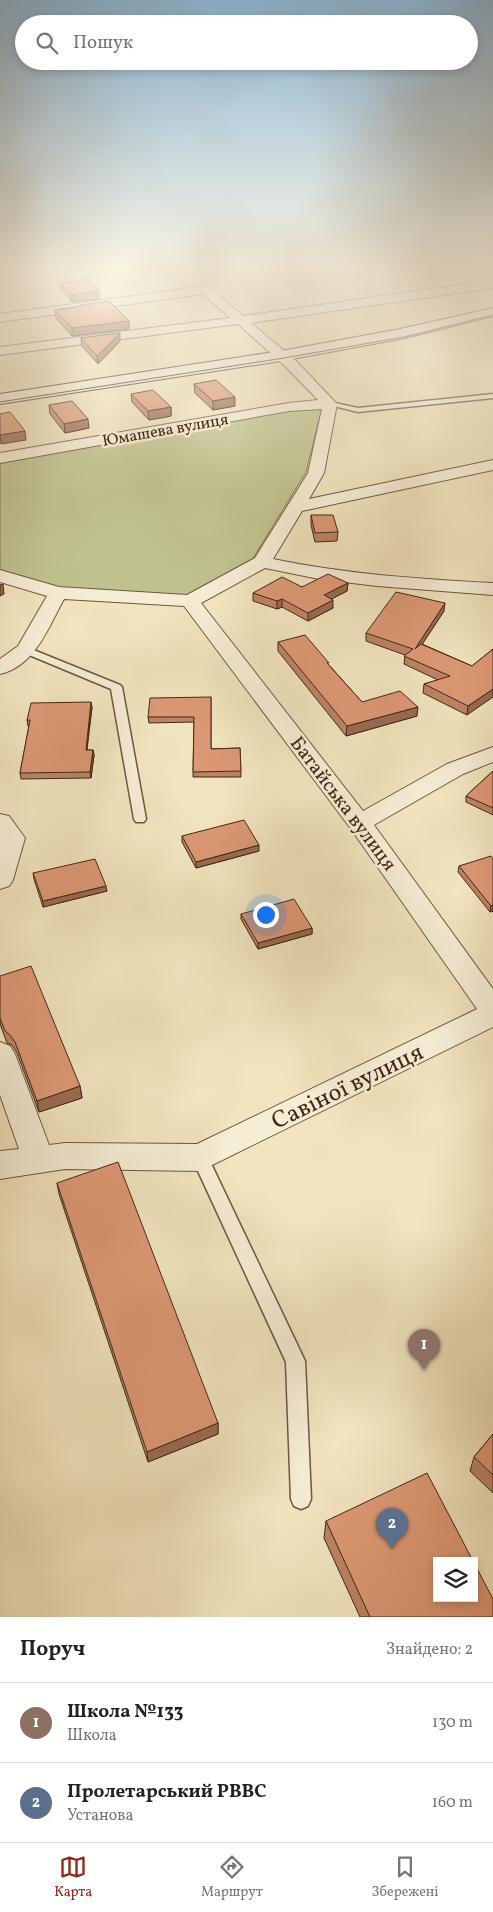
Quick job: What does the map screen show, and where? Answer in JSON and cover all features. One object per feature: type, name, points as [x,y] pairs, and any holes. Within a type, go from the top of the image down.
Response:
[{"type":"main road","points":[[0,408],[286,360],[350,345]]},
{"type":"main road","points":[[0,399],[382,345]]},
{"type":"street","points":[[0,351],[41,345]]},
{"type":"street","points":[[0,576],[58,594],[190,601],[262,562],[316,474],[330,404],[269,345]]},
{"type":"street","name":"Юмашева вулиця","points":[[0,458],[289,407],[330,404]]},
{"type":"street","points":[[295,506],[493,465]]},
{"type":"street","points":[[262,562],[309,573],[414,585],[493,589]]},
{"type":"street","points":[[0,668],[26,650],[58,594]]},
{"type":"street","name":"Батайська вулиця","points":[[190,601],[360,822],[493,1010]]},
{"type":"street","points":[[360,822],[455,769],[493,754]]},
{"type":"street","points":[[0,822],[13,838],[0,880]]},
{"type":"street","name":"Савіної вулиця","points":[[200,1158],[493,1014]]},
{"type":"street","points":[[0,1054],[39,1160]]},
{"type":"street","points":[[0,1165],[65,1156],[200,1158]]},
{"type":"lane","points":[[330,404],[358,410],[493,396]]},
{"type":"lane","points":[[26,650],[116,686],[140,819]]},
{"type":"lane","points":[[200,1158],[295,1361],[301,1499]]},
{"type":"green space","points":[[322,408],[306,472],[252,560],[187,596],[61,588],[0,571],[0,461],[289,410]]},
{"type":"building","points":[[88,345],[108,345],[97,356]]},
{"type":"building","points":[[216,380],[235,397],[213,401],[194,384]]},
{"type":"building","points":[[153,390],[171,407],[148,411],[131,394]]},
{"type":"building","points":[[72,401],[88,419],[64,424],[49,405]]},
{"type":"building","points":[[10,412],[25,431],[0,435],[0,414]]},
{"type":"building","points":[[311,515],[333,515],[338,532],[315,533]]},
{"type":"building","points":[[328,574],[348,583],[324,595],[333,600],[308,613],[282,599],[277,601],[253,593],[282,577],[302,587]]},
{"type":"building","points":[[396,592],[445,603],[415,649],[421,644],[472,666],[493,649],[493,689],[468,706],[424,684],[450,676],[404,656],[413,649],[366,633]]},
{"type":"building","points":[[305,635],[362,702],[400,691],[418,707],[347,726],[278,642]]},
{"type":"building","points":[[211,697],[211,749],[240,748],[241,771],[193,772],[194,717],[148,717],[150,698]]},
{"type":"building","points":[[91,702],[86,750],[93,750],[90,772],[20,773],[30,720],[27,720],[31,703]]},
{"type":"building","points":[[493,771],[493,808],[466,796]]},
{"type":"building","points":[[244,820],[259,845],[196,862],[182,836]]},
{"type":"building","points":[[491,856],[493,859],[493,905],[491,906],[459,866]]},
{"type":"building","points":[[95,859],[106,886],[43,901],[33,873]]},
{"type":"building","points":[[294,899],[312,928],[258,943],[241,914]]},
{"type":"building","points":[[31,966],[80,1086],[37,1101],[15,1042],[5,1031],[0,1018],[0,976]]},
{"type":"building","points":[[118,1162],[218,1423],[147,1452],[57,1183]]},
{"type":"building","points":[[493,1434],[493,1475],[474,1457]]},
{"type":"building","points":[[427,1473],[471,1557],[433,1557],[433,1602],[478,1602],[478,1571],[493,1599],[493,1617],[370,1617],[326,1521]]},
{"type":"tram line","points":[[0,402],[356,345]]},
{"type":"place","name":"Школа №133","points":[[424,1370]]},
{"type":"place","name":"Пролетарський РВВС","points":[[392,1549]]}]
